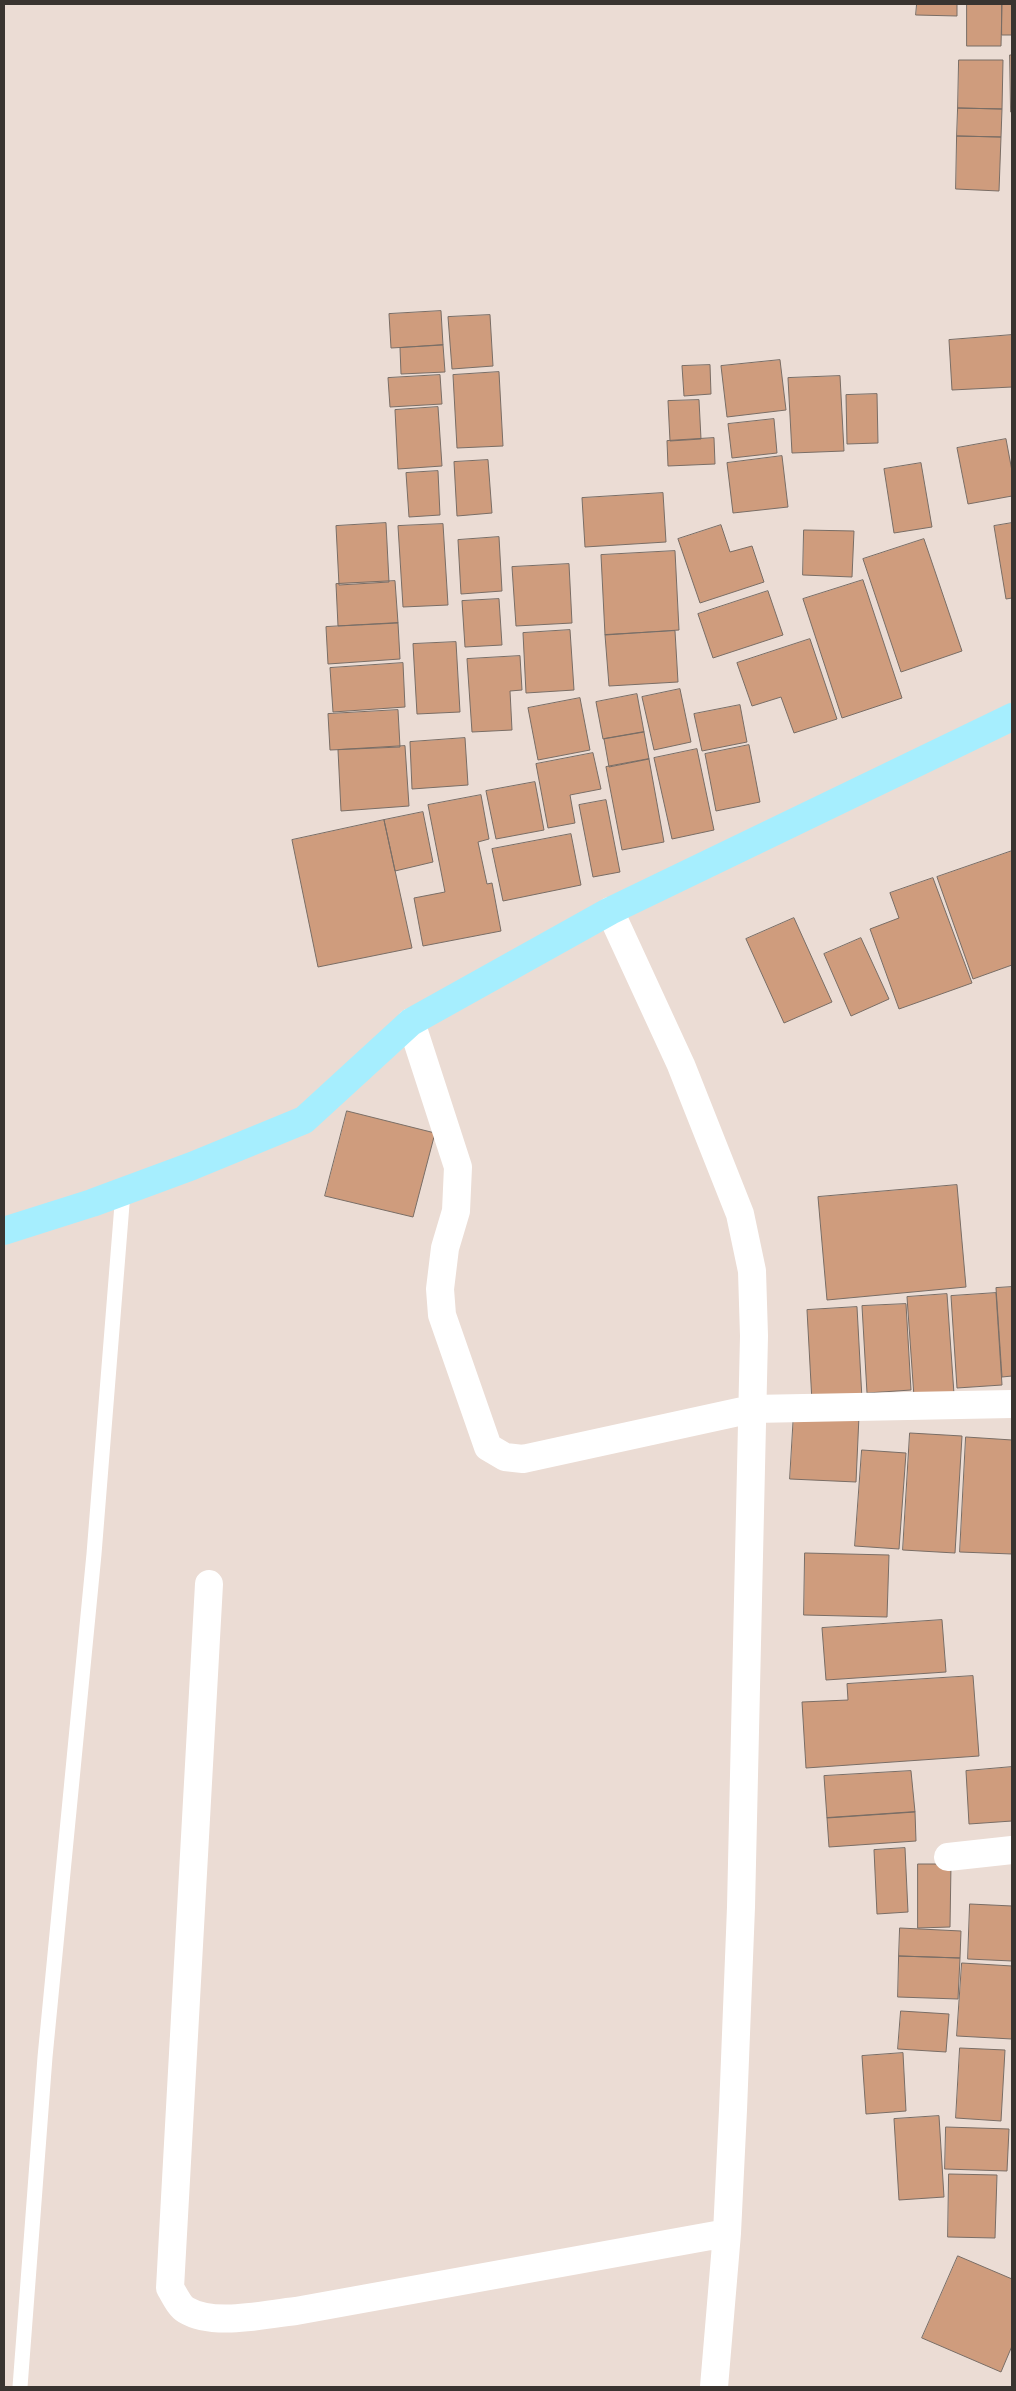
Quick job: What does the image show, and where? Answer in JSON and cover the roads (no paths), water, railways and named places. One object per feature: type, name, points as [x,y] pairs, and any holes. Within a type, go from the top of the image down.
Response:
[{"type":"main road","points":[[4,1231],[123,1192],[304,1120],[411,1022],[610,911],[1012,717]]},
{"type":"street","points":[[610,911],[681,1065],[740,1214],[752,1271],[754,1336],[741,1907],[727,2233],[714,2387]]},
{"type":"street","points":[[411,1022],[458,1167],[456,1211],[445,1248],[440,1289],[442,1315],[488,1448],[505,1457],[523,1458],[752,1409],[1012,1404]]},
{"type":"street","points":[[209,1584],[170,2288],[184,2309],[200,2316],[226,2318],[296,2311],[727,2233]]},
{"type":"street","points":[[948,1857],[1012,1850]]},
{"type":"lane","points":[[20,2387],[45,2057],[93,1564],[123,1192]]}]
